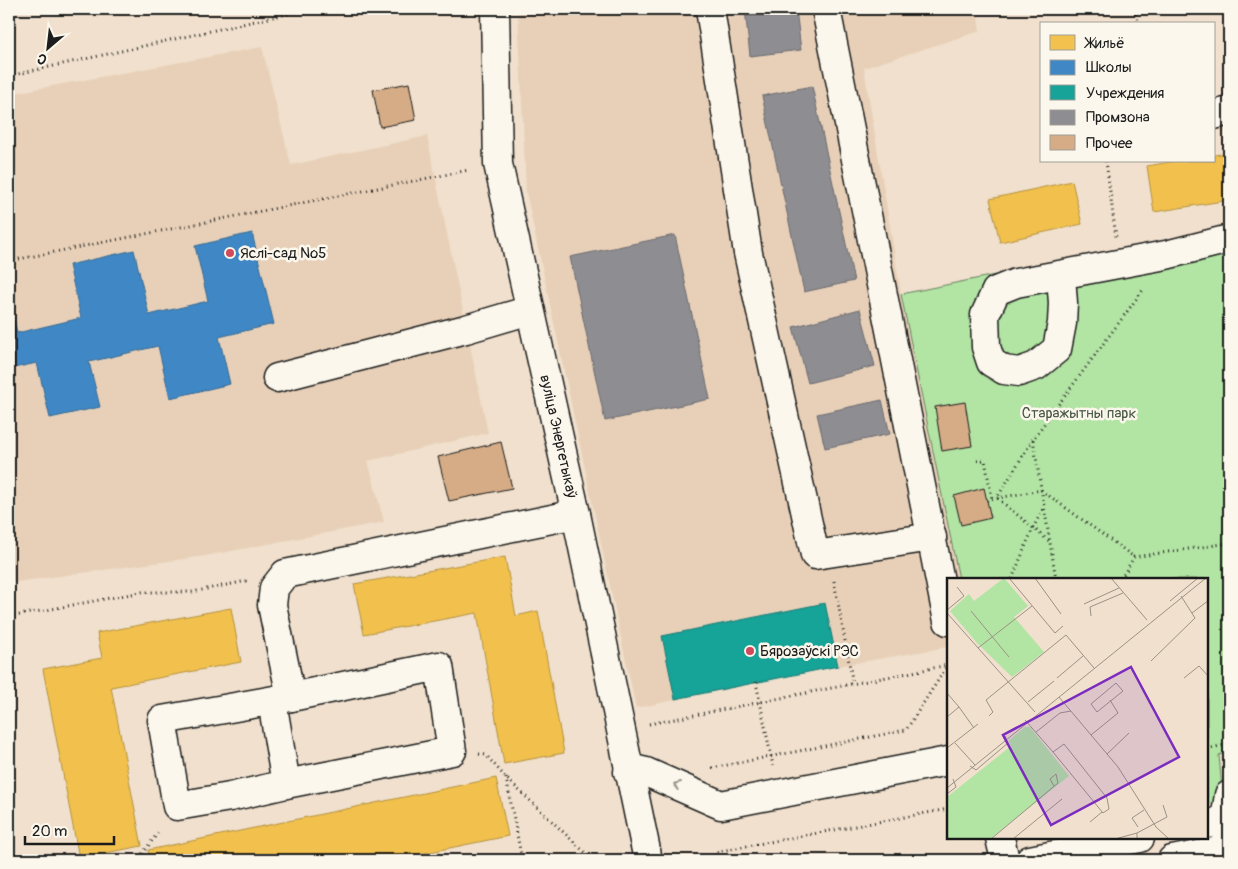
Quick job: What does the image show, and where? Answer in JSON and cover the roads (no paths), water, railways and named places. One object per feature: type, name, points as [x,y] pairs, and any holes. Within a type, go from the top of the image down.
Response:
[{"type":"street","name":"вуліца Энергетыкаў","points":[[495,9],[498,164],[576,514],[628,772],[648,860]]},
{"type":"street","points":[[710,9],[748,253],[815,556],[932,537]]},
{"type":"street","points":[[826,9],[947,616]]},
{"type":"street","points":[[1216,114],[1229,111]]},
{"type":"street","points":[[1061,276],[1166,256],[1229,239]]},
{"type":"street","points":[[277,378],[466,329],[530,310]]},
{"type":"street","points":[[286,784],[281,699],[272,605],[274,588],[285,574],[576,514]]},
{"type":"street","points":[[439,666],[452,751],[230,797],[177,806],[162,720],[281,699],[439,666]]},
{"type":"street","points":[[628,772],[637,770],[646,772],[722,805],[947,760]]},
{"type":"street","points":[[1172,860],[1228,849],[1223,815]]},
{"type":"street","points":[[1000,839],[1005,860]]},
{"type":"street","points":[[1030,860],[1135,839]]},
{"type":"place","name":"Яслі-сад №5","points":[[230,253]]},
{"type":"place","name":"Бярозаўскі РЭС","points":[[750,651]]},
{"type":"park label","name":"Старажытны парк","points":[[1079,413]]}]
